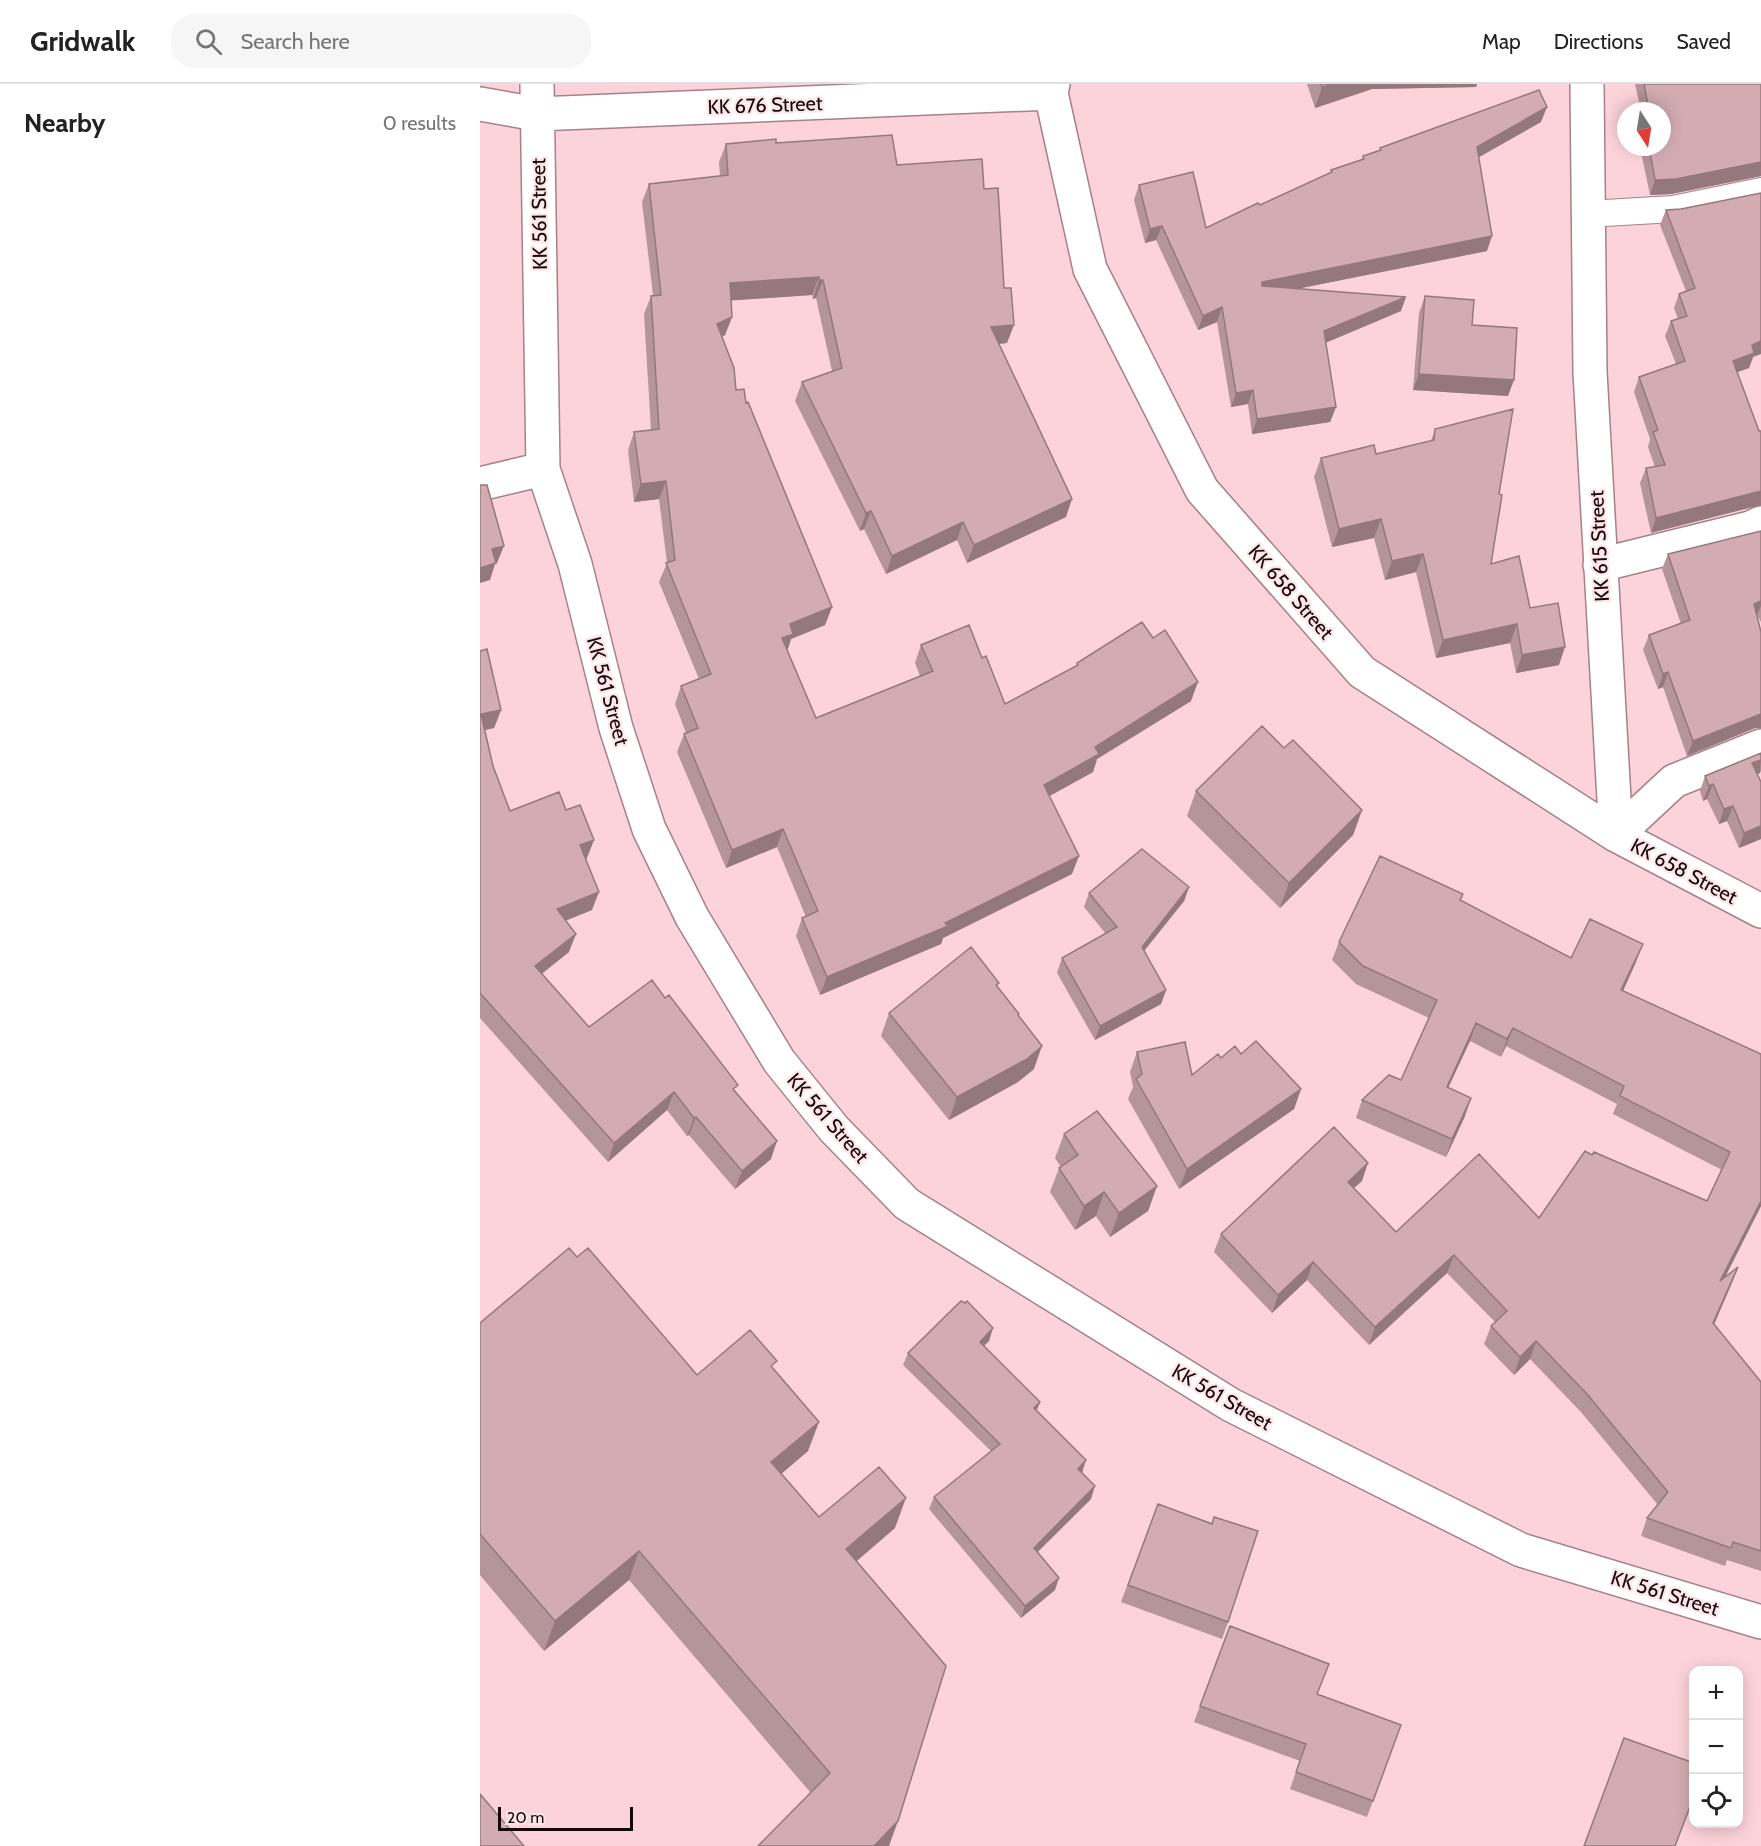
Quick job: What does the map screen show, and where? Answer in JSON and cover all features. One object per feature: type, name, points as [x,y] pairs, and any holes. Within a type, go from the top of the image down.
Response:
[{"type":"street","name":"KK 615 Street","points":[[1587,84],[1590,372],[1616,835]]},
{"type":"street","name":"KK 676 Street","points":[[480,104],[537,99],[1052,89]]},
{"type":"street","name":"KK 658 Street","points":[[1052,89],[1090,269],[1202,490],[1362,672],[1616,835],[1761,911]]},
{"type":"street","name":"KK 561 Street","points":[[537,99],[543,469],[576,564],[616,728],[650,829],[692,917],[779,1061],[834,1129],[907,1204],[1230,1405],[1521,1550],[1761,1622]]},
{"type":"street","points":[[480,484],[543,469]]},
{"type":"street","points":[[1600,565],[1750,528],[1761,523]]},
{"type":"street","points":[[1616,835],[1674,781],[1761,746]]},
{"type":"lane","points":[[1588,214],[1673,209],[1761,192]]},
{"type":"building","points":[[1644,84],[1761,84],[1761,162],[1676,179],[1655,180],[1651,156],[1671,156],[1671,102],[1647,102]]},
{"type":"building","points":[[1539,90],[1547,107],[1477,147],[1492,236],[1262,282],[1262,286],[1406,297],[1324,331],[1336,407],[1257,419],[1253,390],[1236,393],[1222,307],[1203,316],[1162,226],[1150,229],[1139,185],[1193,172],[1206,228],[1332,172],[1331,170],[1364,159],[1363,156],[1381,150],[1380,148]]},
{"type":"building","points":[[892,135],[897,165],[982,159],[984,189],[998,188],[1004,288],[1011,288],[1014,325],[991,327],[1072,499],[974,545],[963,522],[892,556],[871,511],[866,513],[802,382],[842,368],[823,280],[819,280],[819,277],[730,283],[732,317],[717,324],[734,368],[736,390],[744,389],[746,403],[748,402],[832,607],[790,624],[793,634],[782,638],[816,718],[933,671],[921,645],[969,625],[982,658],[986,656],[1005,704],[1078,665],[1077,663],[1142,622],[1153,638],[1165,630],[1198,682],[1095,747],[1099,754],[1044,785],[1079,856],[945,923],[948,926],[827,977],[802,918],[818,911],[783,829],[732,850],[684,734],[698,728],[681,686],[711,674],[666,563],[675,560],[666,481],[641,484],[634,432],[659,429],[651,296],[661,295],[649,184],[728,175],[726,144],[776,139],[776,143]]},
{"type":"building","points":[[1761,193],[1761,341],[1752,345],[1754,353],[1733,361],[1759,431],[1761,431],[1761,491],[1656,518],[1646,468],[1665,465],[1653,432],[1658,430],[1639,377],[1685,361],[1671,321],[1687,316],[1679,294],[1695,288],[1666,210]]},
{"type":"building","points":[[1425,296],[1474,300],[1472,325],[1517,328],[1514,380],[1419,374]]},
{"type":"building","points":[[1513,409],[1499,494],[1502,495],[1491,564],[1519,556],[1530,608],[1558,603],[1565,647],[1522,655],[1517,624],[1443,640],[1423,554],[1392,561],[1381,519],[1339,529],[1321,458],[1374,445],[1376,454],[1434,440],[1435,429]]},
{"type":"building","points":[[480,485],[487,485],[504,546],[492,549],[496,563],[480,568]]},
{"type":"building","points":[[1761,531],[1761,601],[1754,604],[1761,632],[1761,714],[1693,741],[1668,672],[1663,674],[1649,635],[1690,620],[1668,554]]},
{"type":"building","points":[[487,649],[501,710],[481,714],[493,766],[510,811],[559,792],[566,810],[580,805],[594,840],[580,845],[599,892],[557,909],[576,934],[535,966],[589,1027],[652,980],[665,998],[669,995],[738,1085],[733,1089],[777,1141],[742,1171],[696,1117],[694,1118],[674,1092],[614,1143],[480,993],[480,651]]},
{"type":"building","points":[[1262,726],[1284,748],[1293,740],[1362,810],[1289,883],[1196,791]]},
{"type":"building","points":[[1761,753],[1761,760],[1752,763],[1761,782],[1761,826],[1744,833],[1733,806],[1724,809],[1713,784],[1709,786],[1705,776]]},
{"type":"building","points":[[1142,849],[1189,887],[1142,947],[1166,990],[1100,1026],[1062,958],[1117,927],[1089,893]]},
{"type":"building","points":[[1380,856],[1463,894],[1460,900],[1571,958],[1590,919],[1643,944],[1621,990],[1761,1054],[1761,1201],[1720,1281],[1738,1267],[1713,1323],[1761,1382],[1761,1551],[1733,1542],[1731,1548],[1647,1518],[1668,1492],[1587,1394],[1536,1341],[1520,1357],[1491,1326],[1507,1311],[1454,1255],[1375,1327],[1313,1262],[1278,1295],[1221,1234],[1334,1127],[1368,1163],[1348,1182],[1396,1232],[1479,1154],[1539,1218],[1585,1151],[1592,1155],[1594,1152],[1707,1201],[1730,1152],[1620,1096],[1624,1086],[1513,1028],[1507,1039],[1476,1023],[1447,1087],[1471,1098],[1452,1139],[1362,1100],[1389,1075],[1401,1080],[1437,1000],[1363,966],[1339,942]]},
{"type":"building","points":[[971,947],[999,983],[996,985],[1042,1046],[1027,1059],[957,1097],[889,1013]]},
{"type":"building","points":[[1256,1041],[1301,1089],[1187,1169],[1136,1079],[1142,1074],[1137,1052],[1185,1042],[1192,1075],[1218,1054],[1221,1058],[1235,1046],[1241,1054]]},
{"type":"building","points":[[1097,1111],[1157,1186],[1119,1213],[1104,1192],[1084,1206],[1059,1168],[1078,1155],[1064,1134]]},
{"type":"building","points":[[569,1248],[577,1257],[588,1248],[697,1375],[750,1330],[777,1361],[771,1366],[819,1422],[771,1462],[819,1517],[879,1467],[906,1498],[846,1549],[946,1666],[898,1821],[874,1846],[758,1846],[830,1773],[639,1551],[555,1621],[480,1534],[480,1323]]},
{"type":"building","points":[[961,1301],[965,1303],[967,1301],[993,1328],[980,1342],[1040,1402],[1034,1408],[1086,1460],[1078,1469],[1095,1486],[1034,1548],[1059,1578],[1025,1606],[934,1497],[1000,1444],[908,1353]]},
{"type":"building","points":[[1158,1504],[1212,1524],[1214,1517],[1258,1531],[1228,1622],[1128,1585]]},
{"type":"building","points":[[1230,1626],[1329,1664],[1317,1694],[1401,1725],[1373,1801],[1296,1772],[1306,1744],[1200,1706]]},
{"type":"building","points":[[1624,1738],[1689,1761],[1689,1809],[1675,1846],[1584,1846]]},
{"type":"building","points":[[480,1794],[524,1846],[480,1846]]}]
